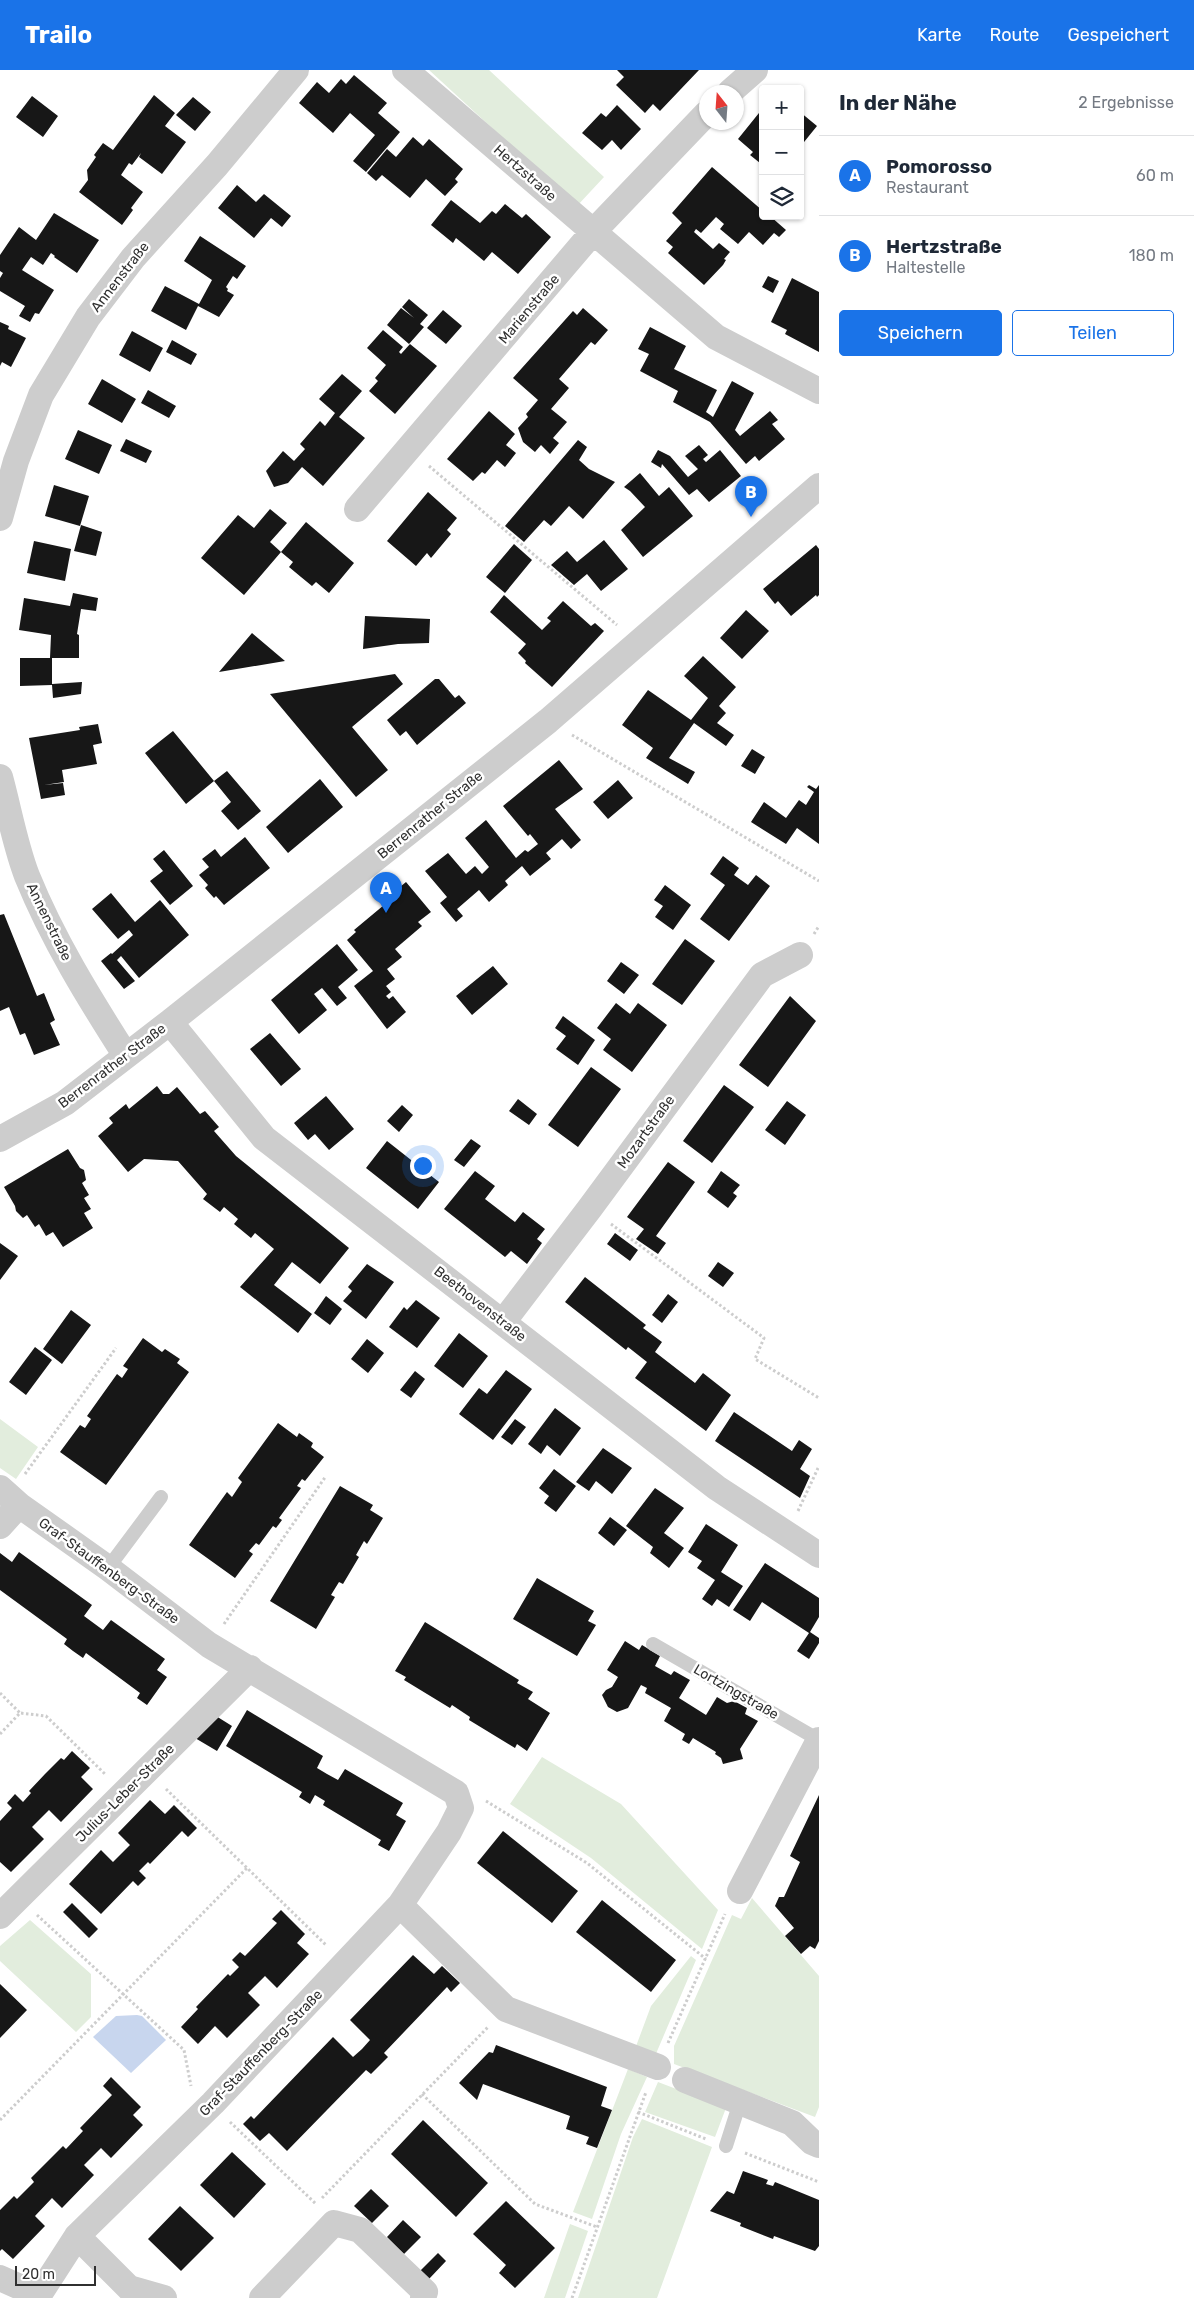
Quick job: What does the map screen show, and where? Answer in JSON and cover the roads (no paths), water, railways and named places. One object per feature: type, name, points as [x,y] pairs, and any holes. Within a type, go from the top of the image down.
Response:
[{"type":"street","name":"Annenstraße","points":[[0,518],[16,461],[41,395],[88,317],[132,258],[217,165],[296,70]]},
{"type":"street","name":"Hertzstraße","points":[[405,70],[716,337],[819,391]]},
{"type":"street","points":[[738,85],[755,70]]},
{"type":"street","name":"Marienstraße","points":[[356,509],[410,449],[593,232],[699,121]]},
{"type":"street","name":"Berrenrather Straße","points":[[0,1139],[65,1103],[170,1022],[548,721],[819,486]]},
{"type":"street","name":"Annenstraße","points":[[0,777],[26,874],[52,934],[85,992],[126,1056]]},
{"type":"street","name":"Mozartstraße","points":[[503,1322],[590,1208],[762,975],[800,955]]},
{"type":"street","name":"Beethovenstraße","points":[[170,1022],[264,1138],[717,1488],[819,1555]]},
{"type":"street","points":[[0,1526],[10,1496]]},
{"type":"street","name":"Graf-Stauffenberg-Straße","points":[[10,1496],[209,1645],[456,1793],[461,1808],[449,1832],[400,1905],[209,2107],[77,2236],[37,2297]]},
{"type":"street","name":"Julius-Leber-Straße","points":[[0,1916],[250,1668]]},
{"type":"street","name":"Lortzingstraße","points":[[740,1891],[819,1740]]},
{"type":"street","points":[[400,1905],[506,2008],[658,2067]]},
{"type":"street","points":[[685,2080],[792,2122],[812,2142],[819,2144]]},
{"type":"street","points":[[262,2298],[334,2223],[360,2230],[425,2292],[423,2298]]},
{"type":"street","points":[[77,2236],[128,2288],[164,2298]]},
{"type":"street","points":[[0,2278],[37,2297]]},
{"type":"lane","points":[[108,1568],[161,1497]]},
{"type":"lane","name":"Lortzingstraße","points":[[653,1644],[819,1740]]},
{"type":"lane","points":[[726,2146],[740,2102]]},
{"type":"water","points":[[116,2016],[142,2016],[166,2040],[131,2073],[93,2037]]},
{"type":"place","name":"Hertzstraße","points":[[751,517]]},
{"type":"place","name":"Pomorosso","points":[[386,913]]}]
